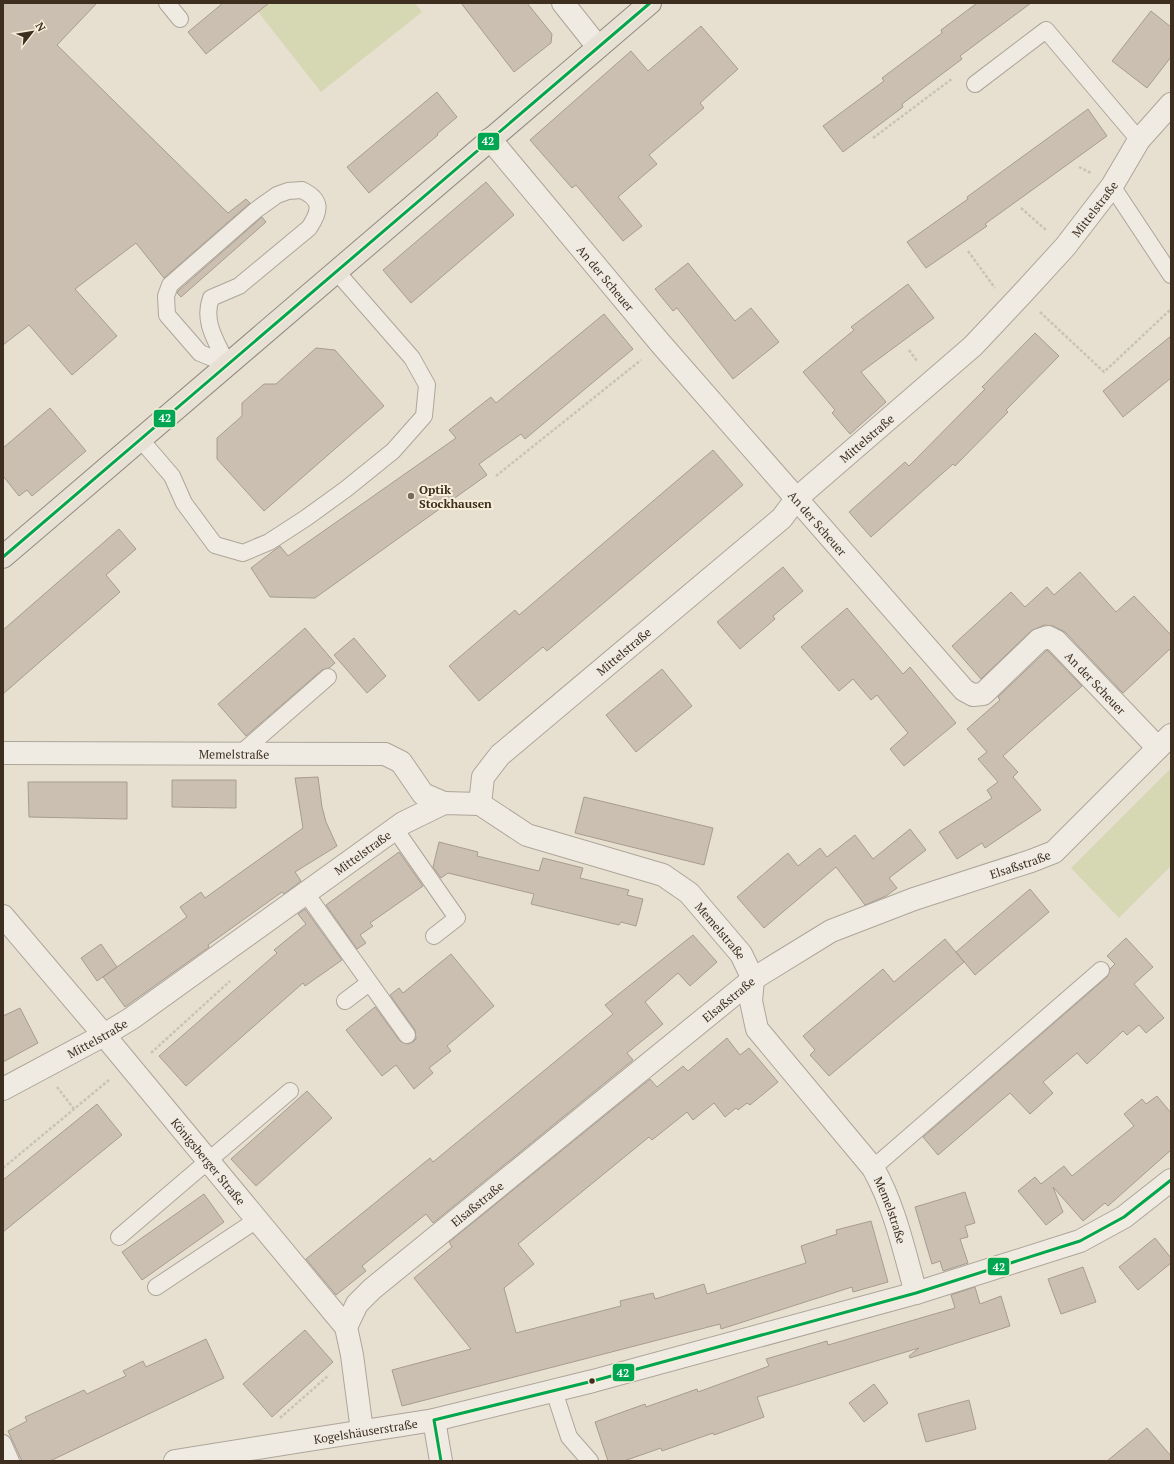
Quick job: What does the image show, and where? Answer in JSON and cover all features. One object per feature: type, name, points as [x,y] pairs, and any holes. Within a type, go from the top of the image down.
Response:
[{"type":"main road","points":[[3,557],[650,3]]},
{"type":"street","points":[[563,3],[598,47]]},
{"type":"street","name":"Mittelstraße","points":[[3,1089],[104,1035],[132,1018],[304,892],[403,823],[444,803],[480,804],[483,777],[500,755],[782,518],[796,499],[973,346],[1065,247],[1112,186],[1139,140],[1171,104]]},
{"type":"street","name":"An der Scheuer","points":[[490,139],[661,344],[964,690],[973,695],[983,694],[1039,640],[1048,637],[1056,641],[1164,742]]},
{"type":"street","name":"Elsaßstraße","points":[[346,1327],[356,1304],[372,1289],[753,979],[831,930],[914,898],[1031,861],[1054,852],[1164,742]]},
{"type":"street","name":"Memelstraße","points":[[3,753],[385,754],[401,762],[424,794],[444,803]]},
{"type":"street","name":"Memelstraße","points":[[480,804],[527,835],[663,875],[689,893],[741,954],[753,979],[751,1001],[756,1028],[874,1168],[883,1185],[894,1214],[916,1293]]},
{"type":"street","name":"Königsberger Straße","points":[[3,916],[131,1066],[346,1327],[352,1355],[362,1431]]},
{"type":"street","name":"Kogelshäuserstraße","points":[[174,1461],[434,1420],[554,1390],[916,1293],[1080,1241],[1124,1217],[1171,1180]]},
{"type":"street","points":[[434,1420],[441,1461]]},
{"type":"lane","points":[[167,3],[180,19]]},
{"type":"lane","points":[[976,84],[1046,30],[1139,140]]},
{"type":"lane","points":[[1112,186],[1171,275]]},
{"type":"lane","points":[[302,190],[313,196],[318,206],[316,218],[309,228],[239,286],[211,298],[207,308],[208,321],[228,364],[200,353],[167,316],[166,296],[170,285],[256,210],[277,195],[288,191],[302,190]]},
{"type":"lane","points":[[141,440],[172,476],[184,504],[215,545],[242,552],[269,542],[306,518],[346,490],[393,451],[424,416],[427,385],[412,358],[336,271]]},
{"type":"lane","points":[[241,753],[328,677]]},
{"type":"lane","points":[[394,829],[457,918],[434,936]]},
{"type":"lane","points":[[304,892],[407,1035]]},
{"type":"lane","points":[[874,1168],[1101,970]]},
{"type":"lane","points":[[345,1001],[369,983]]},
{"type":"lane","points":[[119,1236],[290,1091]]},
{"type":"lane","points":[[156,1287],[258,1219]]},
{"type":"lane","points":[[554,1390],[569,1437],[590,1461]]},
{"type":"lane","points":[[3,1443],[11,1461]]},
{"type":"path","points":[[1021,208],[1065,247]]},
{"type":"path","points":[[968,251],[1015,301],[1104,372],[1171,310]]},
{"type":"path","points":[[496,476],[661,344]]},
{"type":"path","points":[[3,1168],[131,1066],[236,976]]},
{"type":"path","points":[[293,1442],[278,1420],[352,1355]]},
{"type":"green space","points":[[251,3],[415,3],[422,12],[321,92]]},
{"type":"green space","points":[[1169,770],[1171,772],[1171,866],[1119,918],[1071,868]]},
{"type":"building","points":[[3,3],[97,3],[57,45],[228,213],[246,199],[250,203],[164,278],[136,243],[75,289],[117,336],[72,375],[29,325],[3,345]]},
{"type":"building","points":[[223,3],[269,3],[206,54],[188,32]]},
{"type":"building","points":[[461,3],[527,3],[552,34],[551,43],[514,72]]},
{"type":"building","points":[[977,3],[1031,3],[960,56],[962,59],[902,104],[903,107],[843,152],[823,126],[884,81],[882,78],[942,33],[941,30]]},
{"type":"building","points":[[1151,11],[1171,27],[1171,57],[1147,88],[1112,61]]},
{"type":"building","points":[[701,26],[738,69],[700,103],[704,108],[649,155],[657,164],[618,197],[642,226],[623,241],[576,185],[572,188],[530,140],[631,51],[648,71]]},
{"type":"building","points":[[437,92],[457,117],[437,134],[438,135],[369,193],[347,167]]},
{"type":"building","points":[[1088,109],[1107,136],[985,224],[987,226],[926,268],[907,242],[968,199],[967,197]]},
{"type":"building","points":[[486,182],[514,215],[411,303],[383,270]]},
{"type":"building","points":[[262,217],[266,222],[181,297],[177,293],[178,291]]},
{"type":"building","points":[[688,263],[735,321],[751,308],[779,342],[733,379],[677,308],[673,311],[655,289]]},
{"type":"building","points":[[908,284],[934,318],[861,372],[886,402],[850,434],[832,413],[835,410],[803,372],[854,330],[851,327]]},
{"type":"building","points":[[604,314],[633,349],[525,439],[521,434],[479,464],[487,475],[315,598],[270,597],[251,568],[280,546],[288,556],[456,438],[449,430],[491,397],[496,403]]},
{"type":"building","points":[[1035,333],[1059,356],[1006,410],[1008,412],[955,466],[953,464],[871,537],[849,512],[905,462],[909,466],[985,389],[982,387]]},
{"type":"building","points":[[1171,336],[1171,378],[1123,417],[1103,391]]},
{"type":"building","points":[[316,348],[335,350],[384,406],[264,511],[217,459],[217,438],[242,416],[242,403],[264,384],[276,384]]},
{"type":"building","points":[[50,408],[86,451],[32,496],[27,490],[19,496],[3,476],[3,448]]},
{"type":"building","points":[[713,450],[743,485],[547,651],[543,647],[479,701],[449,666],[515,610],[519,615]]},
{"type":"building","points":[[119,529],[136,549],[106,575],[120,592],[3,694],[3,630]]},
{"type":"building","points":[[783,567],[803,591],[773,616],[775,619],[740,649],[717,622]]},
{"type":"building","points":[[1080,572],[1116,612],[1134,596],[1171,635],[1171,648],[1123,693],[1065,632],[1053,626],[1044,625],[1031,631],[981,679],[952,646],[1011,592],[1025,607],[1047,587],[1054,595]]},
{"type":"building","points":[[847,608],[903,674],[910,667],[956,723],[904,766],[890,749],[908,733],[877,695],[871,700],[853,679],[839,691],[801,647]]},
{"type":"building","points":[[305,628],[335,663],[329,668],[322,670],[246,736],[218,704]]},
{"type":"building","points":[[354,638],[386,676],[367,693],[334,655]]},
{"type":"building","points":[[1047,650],[1082,686],[1003,756],[1018,772],[1013,777],[1041,810],[985,848],[982,843],[957,859],[939,832],[992,798],[987,790],[998,782],[978,759],[987,752],[967,729],[1000,700],[998,697]]},
{"type":"building","points":[[662,669],[692,706],[636,752],[606,715]]},
{"type":"building","points":[[318,777],[322,807],[326,822],[337,846],[295,872],[301,881],[284,894],[282,892],[208,945],[209,947],[125,1007],[103,977],[187,917],[180,907],[201,892],[205,898],[303,828],[295,778]]},
{"type":"building","points":[[172,780],[236,780],[236,808],[172,807]]},
{"type":"building","points":[[28,782],[127,782],[127,819],[29,817]]},
{"type":"building","points":[[584,797],[713,828],[704,865],[575,833]]},
{"type":"building","points":[[910,829],[926,850],[889,878],[897,888],[886,896],[865,905],[836,867],[764,928],[737,897],[788,853],[798,866],[820,848],[827,857],[855,835],[873,859]]},
{"type":"building","points":[[439,842],[478,852],[477,856],[539,871],[543,858],[583,868],[580,878],[629,890],[627,895],[643,899],[636,926],[621,922],[619,925],[531,904],[534,894],[448,873],[441,878],[433,867]]},
{"type":"building","points":[[399,852],[423,886],[370,923],[373,926],[360,935],[366,943],[357,949],[326,905]]},
{"type":"building","points":[[1030,889],[1049,912],[975,975],[956,952]]},
{"type":"building","points":[[305,909],[342,960],[305,986],[303,983],[186,1086],[159,1056],[277,953],[274,950],[306,924],[298,914]]},
{"type":"building","points":[[693,935],[717,962],[690,986],[678,973],[645,1002],[663,1024],[627,1053],[633,1060],[433,1223],[426,1214],[362,1266],[366,1271],[336,1295],[306,1259],[430,1158],[433,1162],[613,1014],[605,1005]]},
{"type":"building","points":[[1126,938],[1153,967],[1134,984],[1164,1018],[1146,1033],[1139,1025],[1127,1035],[1123,1031],[1087,1064],[1077,1053],[1043,1082],[1053,1093],[1030,1114],[1010,1093],[938,1155],[923,1137],[1107,977],[1110,969],[1115,964],[1107,956]]},
{"type":"building","points":[[945,939],[964,962],[829,1076],[810,1055],[815,1050],[803,1036],[883,969],[894,982]]},
{"type":"building","points":[[101,944],[117,967],[97,981],[81,958]]},
{"type":"building","points":[[451,954],[494,1006],[447,1046],[451,1051],[429,1068],[433,1073],[414,1089],[396,1065],[382,1076],[346,1030],[375,1007],[400,1041],[408,1044],[413,1042],[416,1039],[415,1030],[390,995],[399,988],[403,993]]},
{"type":"building","points":[[20,1008],[38,1043],[3,1062],[3,1016]]},
{"type":"building","points":[[727,1038],[740,1055],[749,1048],[778,1082],[750,1105],[747,1103],[738,1110],[736,1108],[725,1117],[714,1103],[693,1120],[687,1112],[652,1140],[649,1137],[518,1244],[534,1264],[504,1288],[516,1333],[621,1306],[620,1301],[653,1293],[655,1299],[704,1284],[707,1294],[806,1263],[801,1246],[837,1234],[836,1230],[871,1221],[888,1282],[853,1292],[852,1287],[721,1329],[720,1324],[402,1406],[392,1370],[471,1349],[414,1278],[452,1247],[449,1242],[650,1079],[657,1087],[683,1066],[688,1071]]},
{"type":"building","points":[[307,1091],[332,1118],[256,1186],[231,1159]]},
{"type":"building","points":[[1157,1096],[1171,1113],[1171,1150],[1108,1206],[1105,1203],[1083,1221],[1053,1187],[1063,1212],[1046,1225],[1018,1191],[1035,1177],[1041,1184],[1064,1166],[1072,1176],[1134,1126],[1124,1114],[1142,1099],[1146,1104]]},
{"type":"building","points":[[97,1104],[122,1135],[3,1232],[3,1180]]},
{"type":"building","points":[[965,1192],[975,1223],[965,1226],[968,1237],[960,1239],[968,1263],[943,1271],[940,1261],[932,1264],[915,1207]]},
{"type":"building","points":[[204,1194],[224,1222],[142,1280],[122,1252]]},
{"type":"building","points":[[1155,1238],[1171,1258],[1171,1263],[1138,1290],[1119,1267]]},
{"type":"building","points":[[1083,1267],[1096,1302],[1061,1314],[1048,1279]]},
{"type":"building","points":[[975,1287],[980,1304],[1001,1296],[1010,1326],[910,1358],[909,1356],[919,1348],[757,1397],[764,1417],[714,1435],[713,1433],[662,1451],[661,1448],[624,1461],[608,1461],[595,1422],[645,1404],[646,1407],[697,1389],[698,1392],[769,1366],[766,1359],[827,1341],[828,1345],[955,1308],[951,1295]]},
{"type":"building","points":[[305,1330],[333,1362],[272,1417],[243,1384]]},
{"type":"building","points":[[206,1339],[224,1378],[50,1461],[22,1461],[8,1431],[27,1421],[25,1417],[84,1390],[87,1394],[126,1376],[123,1371],[143,1361],[146,1367]]},
{"type":"building","points":[[874,1384],[888,1403],[864,1422],[849,1403]]},
{"type":"building","points":[[969,1400],[976,1429],[926,1442],[918,1414]]},
{"type":"building","points":[[1147,1428],[1171,1456],[1171,1461],[1107,1461]]},
{"type":"transit line","name":"42","points":[[3,557],[650,3]]},
{"type":"transit line","name":"42","points":[[434,1420],[593,1381],[916,1293],[1080,1241],[1124,1217],[1171,1180]]},
{"type":"transit line","name":"42","points":[[434,1420],[441,1461]]},
{"type":"place","name":"Optik Stockhausen","points":[[411,496]]}]
